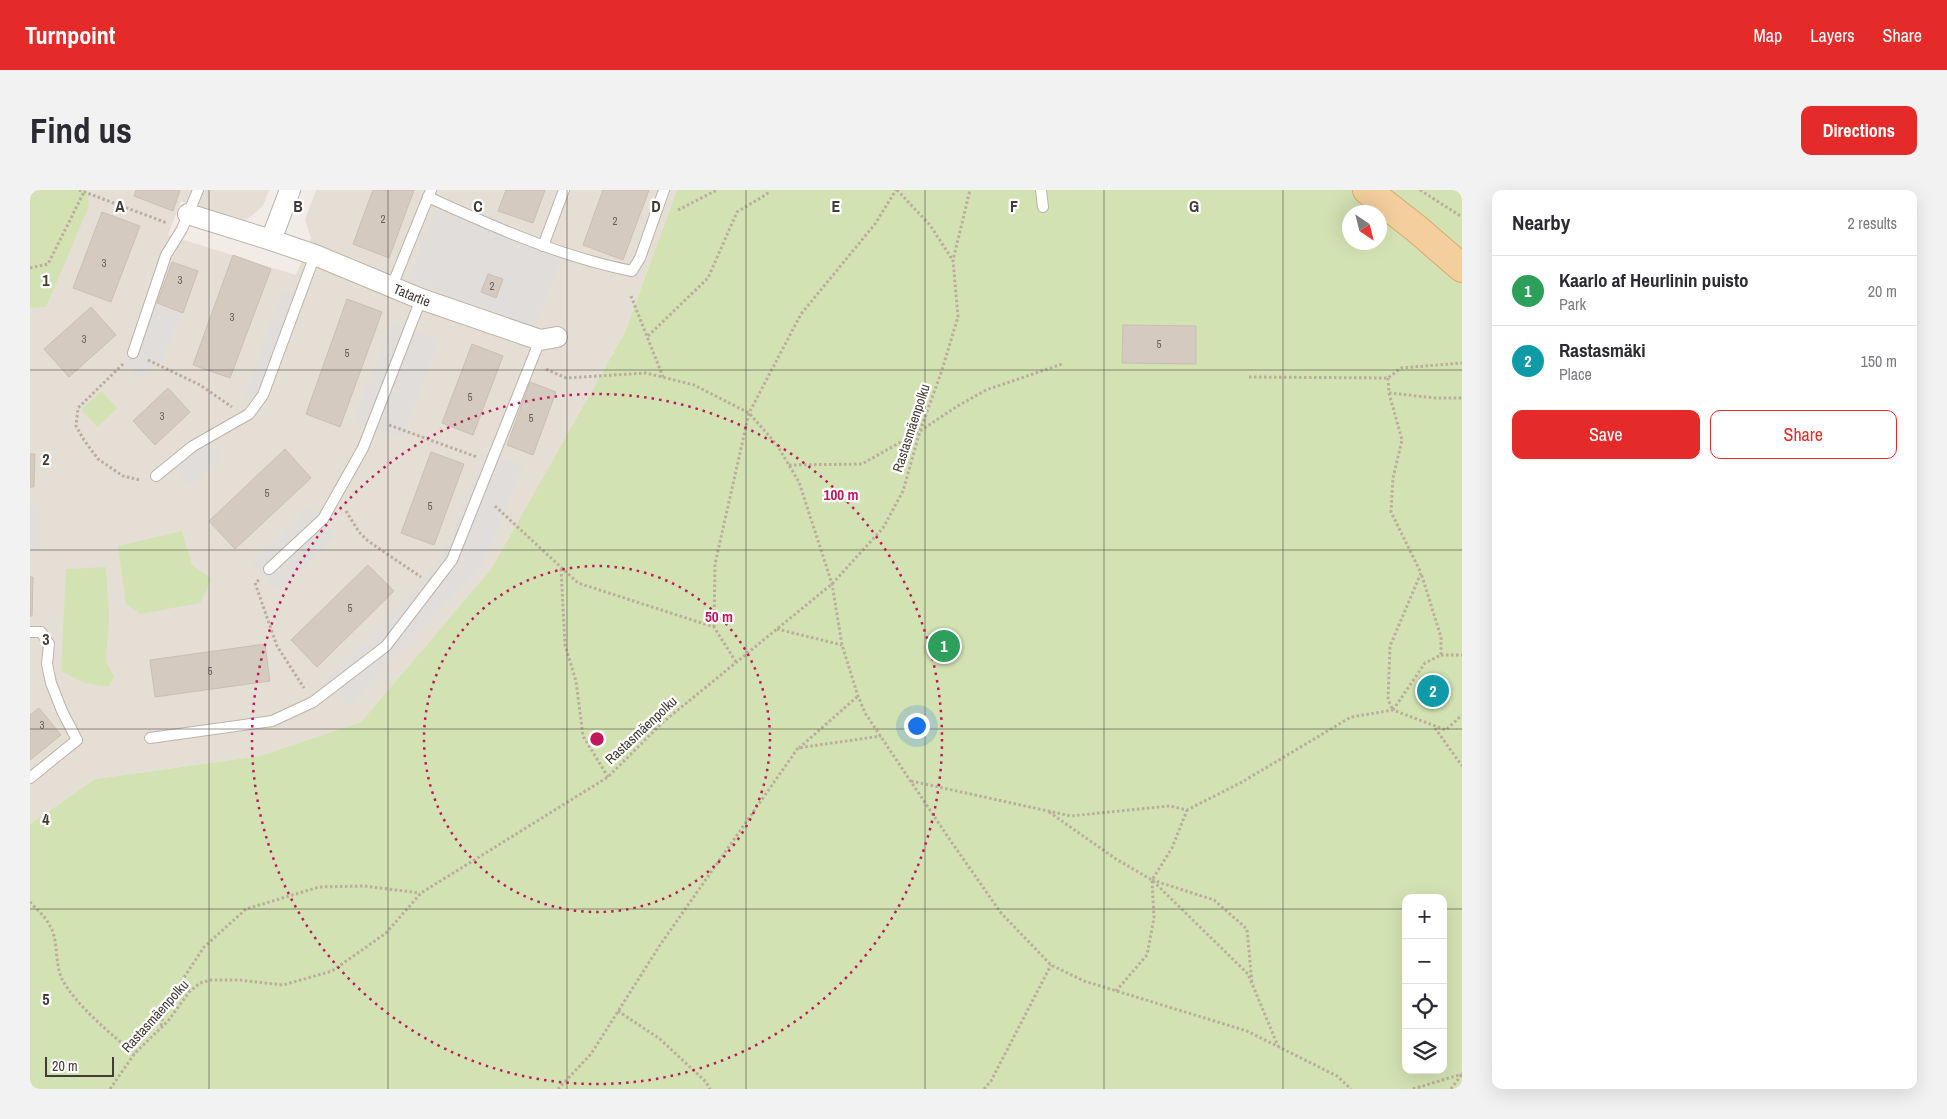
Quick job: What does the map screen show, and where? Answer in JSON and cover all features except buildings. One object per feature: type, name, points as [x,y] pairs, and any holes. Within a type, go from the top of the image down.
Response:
[{"type":"main road","points":[[1367,190],[1417,229],[1462,268]]},
{"type":"street","points":[[271,240],[290,190]]},
{"type":"street","name":"Tatartie","points":[[185,222],[271,240],[315,255],[421,299],[549,338]]},
{"type":"lane","points":[[133,353],[166,254],[185,222],[198,190]]},
{"type":"lane","points":[[543,246],[564,190]]},
{"type":"lane","points":[[392,286],[430,194],[543,246],[603,265],[632,271],[640,258],[664,190]]},
{"type":"lane","points":[[1041,190],[1043,207]]},
{"type":"lane","points":[[156,476],[193,446],[249,414],[263,395],[315,255]]},
{"type":"lane","points":[[269,569],[323,519],[337,495],[363,448],[421,299]]},
{"type":"lane","points":[[150,738],[272,721],[313,702],[386,646],[452,560],[531,363],[549,338]]},
{"type":"lane","points":[[30,632],[41,632],[48,644],[47,664],[51,683],[62,711],[77,740],[30,778]]},
{"type":"path","points":[[79,190],[185,222]]},
{"type":"path","points":[[678,210],[717,190]]},
{"type":"path","points":[[648,336],[708,278],[737,212],[767,194],[769,190]]},
{"type":"path","points":[[736,662],[714,627],[715,564],[749,413],[801,314],[875,224],[896,190],[930,225],[953,260]]},
{"type":"path","name":"Rastasmäenpolku","points":[[110,1089],[135,1054],[168,1021],[190,991],[200,983],[211,980],[239,980],[283,984],[332,971],[386,933],[421,893],[608,778],[662,723],[832,584],[883,528],[903,491],[920,431],[941,373],[958,317],[953,260],[970,190]]},
{"type":"path","points":[[1420,190],[1462,217]]},
{"type":"path","points":[[30,268],[48,264],[84,192]]},
{"type":"path","points":[[631,296],[663,377]]},
{"type":"path","points":[[156,476],[140,480],[124,476],[98,459],[76,426],[78,408],[133,353],[200,385],[244,417]]},
{"type":"path","points":[[531,363],[566,378],[646,373],[694,385],[749,413],[777,445],[799,482],[832,584],[842,645],[858,696],[866,713],[1001,913],[1050,965],[1084,981],[1247,1031],[1337,1076],[1351,1089]]},
{"type":"path","points":[[789,465],[862,464],[920,431],[956,406],[986,390],[1062,364]]},
{"type":"path","points":[[1249,377],[1388,378],[1401,368],[1462,364]]},
{"type":"path","points":[[1388,378],[1389,393],[1402,440],[1393,478],[1391,512],[1421,573],[1441,637],[1441,655]]},
{"type":"path","points":[[1389,393],[1436,398],[1462,398]]},
{"type":"path","points":[[374,420],[491,463]]},
{"type":"path","points":[[337,495],[359,532],[368,541],[433,585]]},
{"type":"path","points":[[495,506],[578,583],[714,627]]},
{"type":"path","points":[[561,568],[565,645],[576,681],[583,736],[608,778]]},
{"type":"path","points":[[269,569],[255,583],[277,646],[313,702]]},
{"type":"path","points":[[1393,710],[1388,700],[1390,646],[1421,573]]},
{"type":"path","points":[[776,629],[842,645]]},
{"type":"path","points":[[1393,710],[1425,663],[1441,655],[1462,655]]},
{"type":"path","points":[[558,1089],[591,1054],[660,945],[798,748],[858,696]]},
{"type":"path","points":[[911,780],[1071,816],[1170,806],[1187,810],[1242,782],[1351,717],[1393,710],[1446,730],[1462,715]]},
{"type":"path","points":[[1434,727],[1462,766]]},
{"type":"path","points":[[798,748],[881,736]]},
{"type":"path","points":[[1046,810],[1116,859],[1152,880],[1214,900],[1247,929],[1253,988]]},
{"type":"path","points":[[1116,991],[1147,955],[1154,918],[1152,880],[1172,848],[1187,810]]},
{"type":"path","points":[[1152,880],[1248,974],[1278,1046]]},
{"type":"path","points":[[161,1028],[164,1008],[204,947],[246,909],[318,887],[364,886],[421,893]]},
{"type":"path","points":[[30,902],[50,926],[54,940],[56,963],[70,993],[118,1041],[135,1054]]},
{"type":"path","points":[[984,1089],[991,1081],[1050,965]]},
{"type":"path","points":[[618,1011],[660,1039],[706,1082],[710,1089]]},
{"type":"path","points":[[1412,1089],[1462,1074]]},
{"type":"path","points":[[1451,1089],[1462,1074]]},
{"type":"shaded area","points":[[30,190],[269,190],[263,206],[242,224],[181,201],[168,235],[296,275],[311,238],[305,220],[316,190],[677,190],[625,332],[491,569],[361,722],[260,756],[95,779],[30,824]]},
{"type":"shaded area","points":[[435,209],[562,258],[535,327],[408,279]]},
{"type":"shaded area","points":[[283,289],[294,293],[256,401],[244,397]]},
{"type":"shaded area","points":[[155,305],[180,315],[162,361],[137,380],[124,364],[135,356]]},
{"type":"shaded area","points":[[392,322],[439,340],[402,438],[354,420]]},
{"type":"shaded area","points":[[208,440],[223,457],[190,486],[175,469]]},
{"type":"shaded area","points":[[486,452],[523,467],[482,566],[349,706],[324,682],[441,560]]},
{"type":"shaded area","points":[[40,505],[40,551],[30,551],[30,506]]},
{"type":"shaded area","points":[[309,507],[336,536],[278,591],[251,561]]},
{"type":"green space","points":[[30,190],[87,191],[89,206],[46,307],[30,308]]},
{"type":"green space","points":[[677,190],[1462,190],[1462,1089],[30,1089],[30,824],[95,779],[260,756],[361,722],[491,569],[625,332]]},
{"type":"green space","points":[[101,391],[117,408],[98,427],[81,410]]},
{"type":"green space","points":[[182,531],[192,565],[212,579],[200,603],[140,614],[126,604],[118,546]]},
{"type":"green space","points":[[106,567],[109,617],[106,661],[114,677],[108,687],[85,683],[61,671],[66,569]]},
{"type":"place","name":"Kaarlo af Heurlinin puisto","points":[[944,646]]},
{"type":"place","name":"Rastasmäki","points":[[1433,691]]}]
